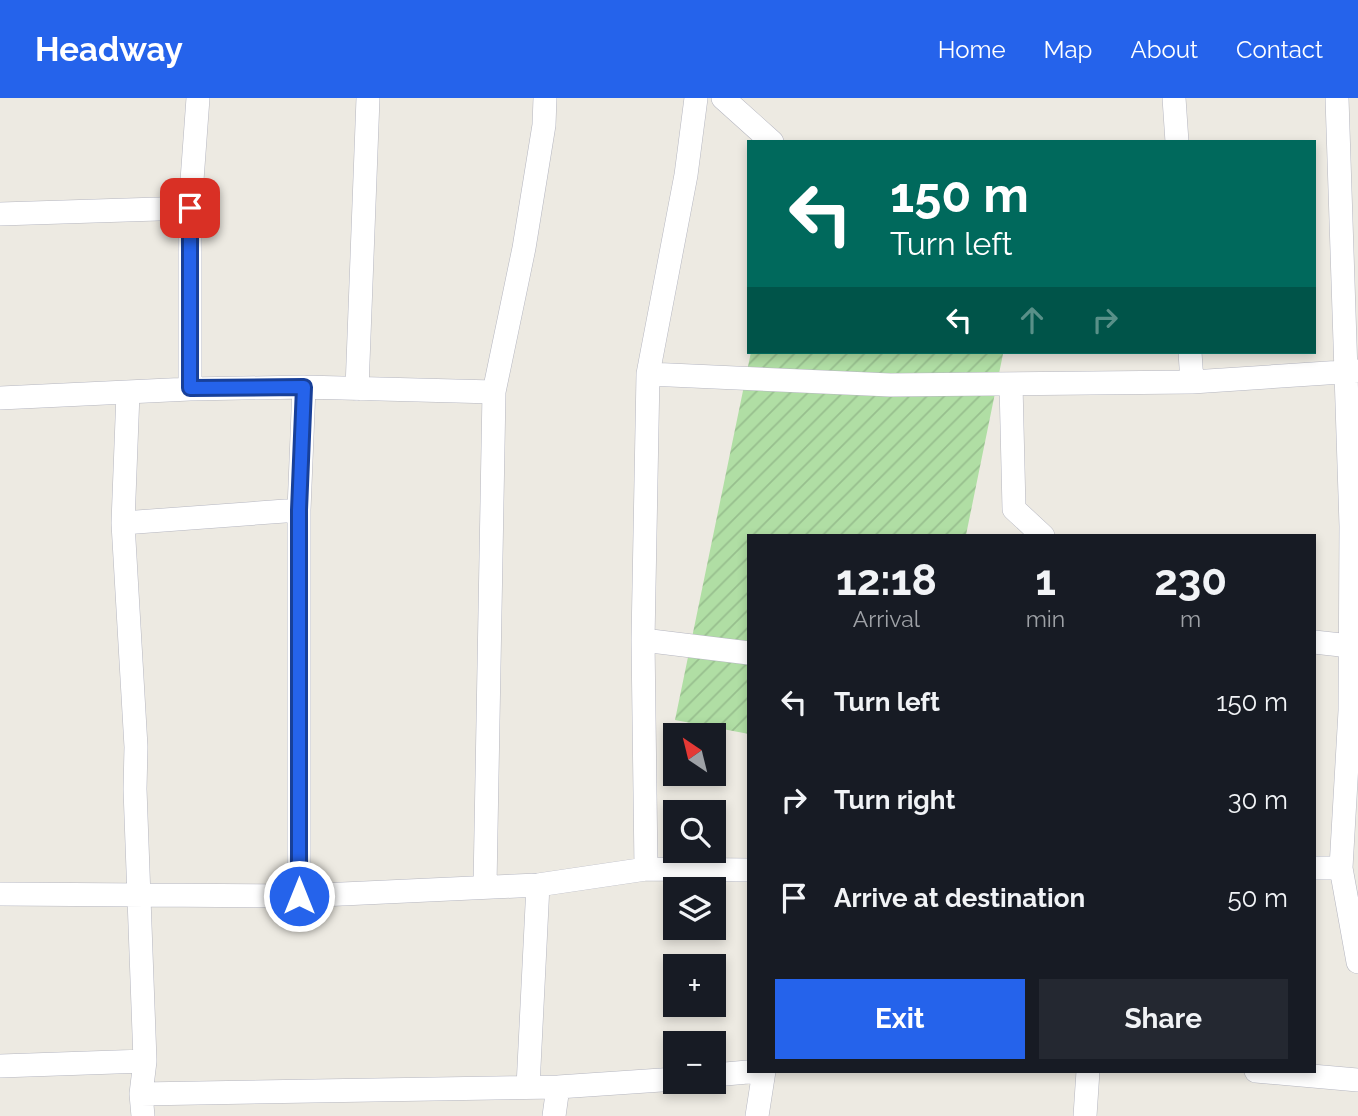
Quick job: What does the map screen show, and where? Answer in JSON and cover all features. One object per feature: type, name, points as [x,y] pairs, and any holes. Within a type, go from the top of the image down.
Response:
[{"type":"street","points":[[190,388],[190,208],[198,98]]},
{"type":"street","points":[[357,389],[368,98]]},
{"type":"street","points":[[485,886],[494,392],[524,248],[544,125],[545,98]]},
{"type":"street","points":[[646,869],[643,640],[648,374],[687,175],[696,98]]},
{"type":"street","points":[[723,98],[770,140]]},
{"type":"street","points":[[1174,98],[1177,140]]},
{"type":"street","points":[[1337,98],[1352,372],[1354,526],[1350,646],[1354,710],[1341,867],[1358,962]]},
{"type":"street","points":[[0,214],[190,208]]},
{"type":"street","points":[[1191,354],[1192,382]]},
{"type":"street","points":[[648,374],[890,385],[1192,382],[1352,372]]},
{"type":"street","points":[[1011,384],[1014,509],[1041,534]]},
{"type":"street","points":[[299,896],[299,510],[304,387]]},
{"type":"street","points":[[0,398],[190,388],[304,387],[494,392]]},
{"type":"street","points":[[128,393],[123,523],[136,747],[135,789],[141,896],[145,1061],[142,1105],[663,1080]]},
{"type":"street","points":[[123,523],[299,510]]},
{"type":"street","points":[[643,640],[747,653]]},
{"type":"street","points":[[1316,642],[1350,646]]},
{"type":"street","points":[[1316,868],[1341,867]]},
{"type":"street","points":[[0,894],[299,896],[538,885],[646,869],[747,870]]},
{"type":"street","points":[[528,1087],[538,885]]},
{"type":"street","points":[[0,1066],[145,1061]]},
{"type":"street","points":[[726,1074],[747,1072]]},
{"type":"street","points":[[757,1116],[762,1073]]},
{"type":"street","points":[[1086,1116],[1088,1073]]},
{"type":"street","points":[[1279,1073],[1358,1080]]},
{"type":"street","points":[[554,1116],[558,1087]]},
{"type":"green space","points":[[751,354],[1003,354],[966,534],[747,534],[747,734],[726,730],[726,723],[675,720]]},
{"type":"route","points":[[190,208],[190,388],[304,387],[299,510],[299,896]]}]
